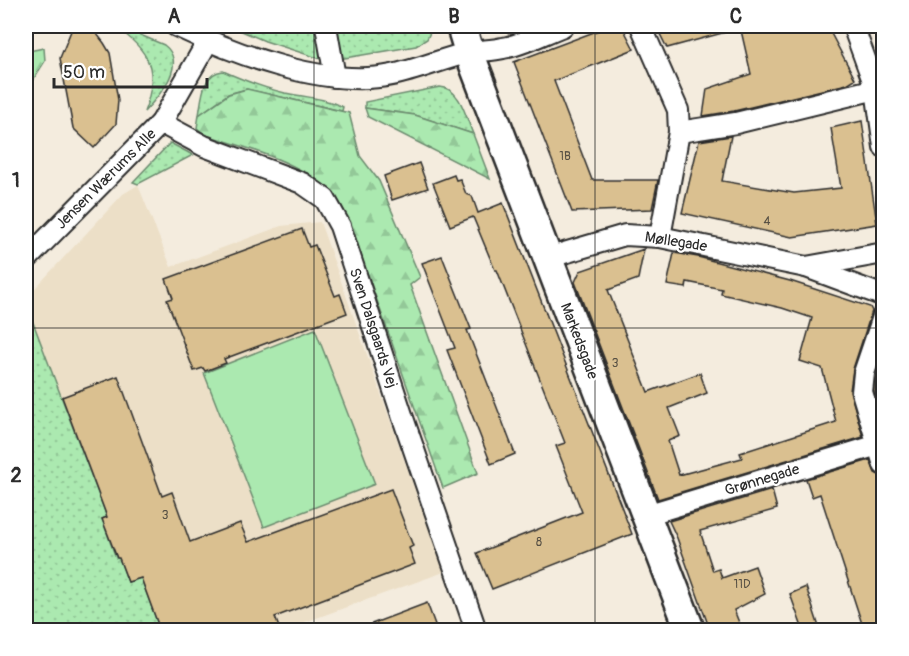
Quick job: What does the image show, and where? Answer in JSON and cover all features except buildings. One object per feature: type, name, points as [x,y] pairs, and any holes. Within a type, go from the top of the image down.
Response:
[{"type":"main road","name":"Markedsgade","points":[[465,39],[690,630]]},
{"type":"street","points":[[176,26],[208,41],[270,63],[335,77],[356,78],[391,75],[465,39],[505,48],[563,26]]},
{"type":"street","points":[[326,26],[335,77]]},
{"type":"street","points":[[641,26],[678,110],[679,132],[660,237]]},
{"type":"street","points":[[853,26],[876,89],[884,147]]},
{"type":"street","name":"Jensen Wærums Alle","points":[[26,260],[161,123],[208,41]]},
{"type":"street","points":[[679,132],[735,123],[876,89]]},
{"type":"street","name":"Sven Dalsgaards Vej","points":[[161,123],[204,146],[302,183],[325,199],[340,226],[406,429],[476,630]]},
{"type":"street","name":"Møllegade","points":[[547,258],[626,235],[660,237],[806,267],[884,296]]},
{"type":"street","name":"Møllegade","points":[[806,267],[884,253]]},
{"type":"street","points":[[884,314],[864,373],[862,392],[884,465]]},
{"type":"street","name":"Grønnegade","points":[[646,515],[878,446]]},
{"type":"shaded area","points":[[138,185],[171,267],[281,226],[320,222],[444,572],[283,630],[160,630],[141,578],[128,582],[119,558],[117,558],[102,519],[106,517],[26,304],[26,298],[123,194]]},
{"type":"green space","points":[[114,26],[164,45],[171,53],[173,61],[169,80],[144,112],[151,85],[148,63],[144,53],[136,44]]},
{"type":"green space","points":[[230,26],[433,26],[427,39],[416,46],[327,61],[265,41]]},
{"type":"green space","points":[[44,48],[45,61],[33,80],[26,81],[26,49],[29,51]]},
{"type":"green space","points":[[223,71],[277,91],[329,102],[343,107],[342,111],[246,89],[228,94],[199,115],[202,94],[207,81],[211,76]]},
{"type":"green space","points":[[440,87],[447,89],[458,98],[473,134],[415,115],[365,108],[365,102]]},
{"type":"green space","points":[[247,89],[349,113],[360,156],[379,181],[420,277],[410,285],[478,473],[443,488],[350,224],[338,200],[326,187],[295,167],[259,152],[206,135],[197,128],[199,115],[229,94]]},
{"type":"green space","points":[[365,108],[415,115],[473,134],[490,179],[368,117]]},
{"type":"green space","points":[[170,143],[193,155],[138,184],[133,182]]},
{"type":"green space","points":[[26,304],[107,517],[102,519],[116,558],[119,558],[128,582],[141,578],[160,630],[35,630],[26,605]]},
{"type":"green space","points":[[315,329],[375,484],[264,527],[204,373]]}]
